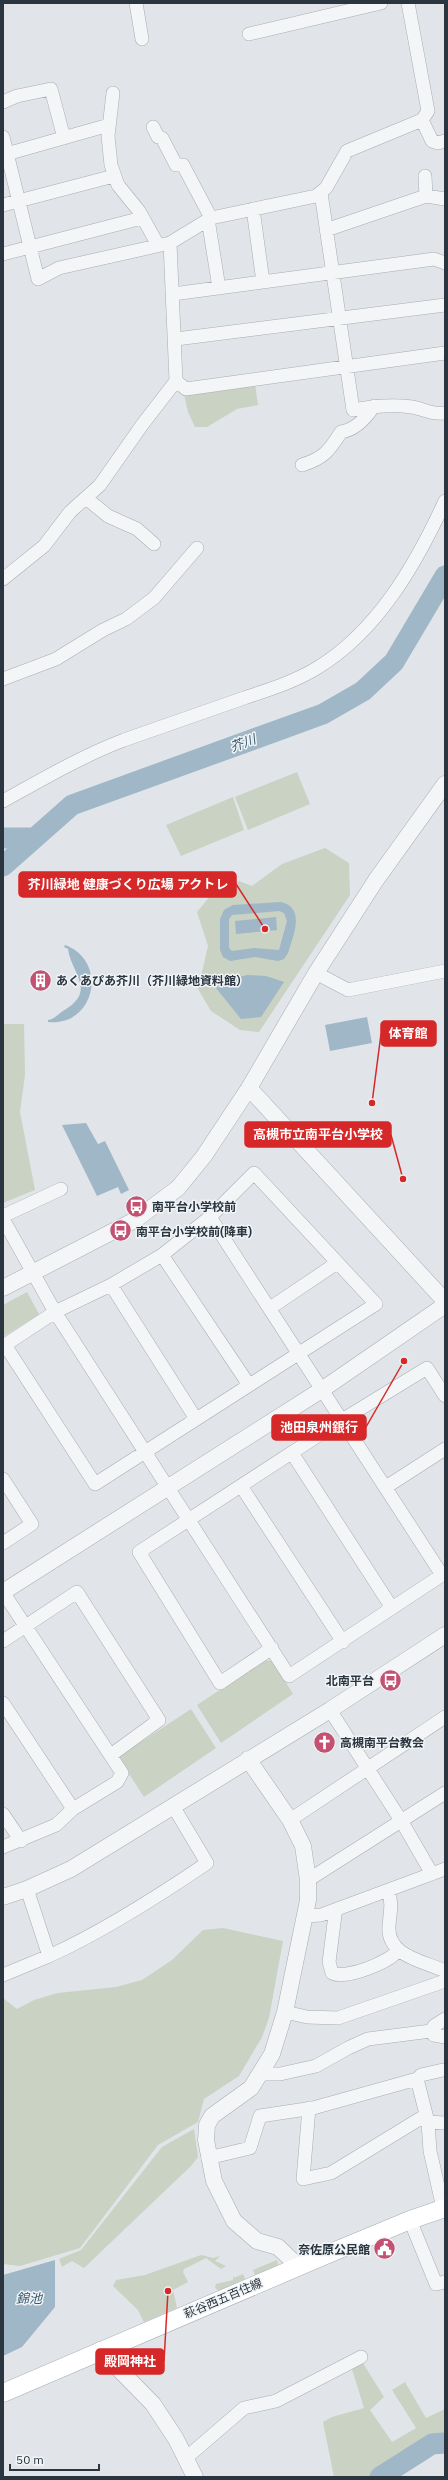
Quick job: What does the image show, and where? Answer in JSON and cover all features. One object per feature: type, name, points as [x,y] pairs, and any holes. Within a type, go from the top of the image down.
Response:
[{"type":"main road","name":"萩谷西五百住線","points":[[3,2393],[100,2350],[410,2220],[444,2208]]},
{"type":"street","points":[[136,3],[142,39]]},
{"type":"street","points":[[249,34],[380,3]]},
{"type":"street","points":[[3,137],[5,154],[38,279],[59,268],[164,244],[210,218],[308,198],[321,193],[331,182],[347,152],[422,120],[428,111],[408,3]]},
{"type":"street","points":[[3,102],[17,96],[51,89],[64,138]]},
{"type":"street","points":[[3,579],[44,546],[70,512],[100,485],[142,425],[176,381],[176,339],[173,294],[164,244],[142,218],[114,176],[109,153],[109,125],[113,93]]},
{"type":"street","points":[[422,120],[432,141],[438,143],[445,141]]},
{"type":"street","points":[[5,154],[109,125]]},
{"type":"street","points":[[153,127],[158,137],[162,138],[176,165],[183,165],[210,218],[219,288]]},
{"type":"street","points":[[3,206],[114,176]]},
{"type":"street","points":[[425,176],[426,196]]},
{"type":"street","points":[[321,193],[353,410],[374,406],[413,407],[435,415],[445,413]]},
{"type":"street","points":[[326,230],[426,196],[445,199]]},
{"type":"street","points":[[253,209],[263,282]]},
{"type":"street","points":[[3,254],[142,218]]},
{"type":"street","points":[[173,294],[434,259],[445,263]]},
{"type":"street","points":[[176,339],[445,305]]},
{"type":"street","points":[[176,381],[186,389],[445,353]]},
{"type":"street","points":[[302,465],[318,460],[326,454],[340,432],[347,431],[358,424],[374,406]]},
{"type":"street","points":[[86,498],[108,516],[137,529],[154,544]]},
{"type":"street","points":[[6,796],[75,761],[123,741],[287,683],[316,668],[338,652],[370,624],[396,591],[417,557],[445,500]]},
{"type":"street","points":[[3,679],[56,659],[103,630],[126,619],[154,598],[198,548]]},
{"type":"street","points":[[3,1288],[135,1220],[178,1188],[204,1156],[249,1088],[316,973],[376,880],[445,784]]},
{"type":"street","points":[[316,973],[348,990],[445,971]]},
{"type":"street","points":[[249,1088],[445,1301]]},
{"type":"street","points":[[254,1173],[376,1304],[95,1484],[5,1345],[55,1312],[111,1285],[162,1255],[210,1217],[254,1173]]},
{"type":"street","points":[[61,1189],[3,1218],[32,1273],[55,1312],[144,1454],[167,1487],[289,1676],[344,1642],[442,1575],[323,1389],[210,1217]]},
{"type":"street","points":[[162,1255],[249,1385]]},
{"type":"street","points":[[270,1308],[337,1263]]},
{"type":"street","points":[[111,1285],[196,1419]]},
{"type":"street","points":[[3,1847],[21,1841],[56,1824],[73,1809],[117,1782],[122,1773],[3,1592],[323,1389],[445,1305]]},
{"type":"street","points":[[272,1648],[220,1683],[139,1552],[189,1521],[342,1420],[427,1368],[445,1396]]},
{"type":"street","points":[[386,1487],[445,1449]]},
{"type":"street","points":[[292,1453],[392,1608]]},
{"type":"street","points":[[3,1479],[32,1524],[3,1543]]},
{"type":"street","points":[[241,1486],[344,1642]]},
{"type":"street","points":[[3,1641],[77,1592],[159,1720],[110,1756]]},
{"type":"street","points":[[3,1897],[27,1889],[71,1869],[330,1710],[445,1635]]},
{"type":"street","points":[[3,1703],[73,1809]]},
{"type":"street","points":[[330,1710],[402,1822],[432,1874]]},
{"type":"street","points":[[290,1820],[445,1717]]},
{"type":"street","points":[[248,1759],[290,1820],[303,1846],[308,1880],[304,1916],[285,2012],[272,2054],[262,2074],[251,2088],[217,2111],[209,2121],[206,2132],[208,2158],[214,2181],[238,2226],[257,2241],[278,2247],[298,2267]]},
{"type":"street","points":[[308,1880],[402,1822],[445,1793]]},
{"type":"street","points":[[3,1974],[49,1956],[76,1943],[165,1892],[208,1863],[174,1806]]},
{"type":"street","points":[[3,1814],[21,1841]]},
{"type":"street","points":[[304,1916],[321,1915],[445,1869]]},
{"type":"street","points":[[27,1889],[49,1956]]},
{"type":"street","points":[[388,1891],[392,1909],[389,1929],[392,1942],[398,1950],[445,1970]]},
{"type":"street","points":[[333,1911],[334,1915],[329,1962],[332,1973],[341,1976],[389,1960],[398,1950]]},
{"type":"street","points":[[285,2012],[313,2018],[338,2018],[445,1980]]},
{"type":"street","points":[[431,2031],[434,2026],[445,2019]]},
{"type":"street","points":[[262,2074],[280,2074],[316,2066],[348,2048],[368,2039],[431,2031]]},
{"type":"street","points":[[431,2031],[434,2035],[445,2037]]},
{"type":"street","points":[[208,2158],[250,2148],[260,2116],[309,2108],[417,2079],[421,2075],[443,2070]]},
{"type":"street","points":[[417,2079],[427,2119],[430,2151],[439,2198],[444,2208]]},
{"type":"street","points":[[309,2108],[303,2179],[331,2173],[427,2119],[445,2123]]},
{"type":"street","points":[[410,2220],[436,2284],[445,2282]]},
{"type":"street","points":[[100,2350],[153,2404],[186,2458],[195,2477]]},
{"type":"street","points":[[186,2458],[244,2408],[276,2401],[360,2357]]},
{"type":"green space","points":[[255,384],[258,405],[237,409],[207,427],[195,427],[188,412],[184,394]]},
{"type":"green space","points":[[297,772],[310,804],[248,830],[235,797]]},
{"type":"green space","points":[[233,797],[244,830],[181,856],[166,825]]},
{"type":"green space","points":[[325,848],[349,863],[350,895],[259,1032],[240,1030],[211,1011],[198,989],[208,946],[197,912],[211,895],[239,881],[252,886],[282,864]]},
{"type":"green space","points":[[3,1024],[24,1024],[25,1075],[20,1112],[35,1190],[3,1203]]},
{"type":"green space","points":[[27,1292],[39,1314],[3,1337],[3,1305]]},
{"type":"green space","points":[[265,1660],[273,1661],[293,1694],[221,1743],[197,1705]]},
{"type":"green space","points":[[191,1709],[216,1748],[144,1797],[118,1757]]},
{"type":"green space","points":[[223,1928],[283,1941],[269,2018],[262,2037],[239,2076],[204,2099],[198,2122],[158,2145],[80,2248],[20,2266],[3,2264],[3,1998],[17,2009],[34,2000],[58,1993],[116,1987],[142,1980],[172,1960],[203,1930]]},
{"type":"green space","points":[[194,2129],[198,2157],[191,2166],[84,2268],[72,2261],[62,2267],[59,2259],[81,2250],[162,2147]]},
{"type":"green space","points":[[201,2255],[213,2258],[220,2256],[215,2261],[226,2266],[221,2269],[206,2258],[184,2269],[183,2272],[188,2282],[173,2290],[177,2308],[144,2322],[138,2310],[113,2286],[116,2280],[145,2275]]},
{"type":"green space","points":[[277,2260],[278,2265],[255,2275],[253,2270]]},
{"type":"green space","points":[[243,2274],[245,2279],[218,2291],[215,2287],[216,2284],[233,2280],[233,2276],[234,2278]]},
{"type":"green space","points":[[361,2360],[384,2397],[370,2410],[392,2442],[416,2428],[392,2390],[405,2382],[426,2418],[445,2409],[445,2437],[428,2439],[370,2477],[334,2477],[323,2422],[332,2417],[364,2408],[351,2366]]},
{"type":"water","points":[[281,902],[289,905],[296,916],[296,923],[288,953],[284,959],[278,961],[255,957],[230,961],[223,957],[220,950],[220,919],[224,910],[233,905]],"holes":[[[279,911],[284,913],[287,921],[279,950],[254,948],[232,951],[229,948],[229,919],[232,915]]]},
{"type":"water","points":[[276,917],[277,930],[236,934],[235,921]]},
{"type":"water","points":[[65,945],[79,953],[88,964],[91,978],[91,991],[86,1004],[77,1014],[64,1021],[48,1022],[48,1020],[55,1018],[73,1004],[79,996],[81,989],[80,982],[68,949],[64,947]]},
{"type":"water","points":[[247,975],[266,976],[284,982],[261,1017],[241,1019],[216,988],[229,980]]},
{"type":"water","points":[[367,1017],[372,1043],[330,1051],[325,1025]]},
{"type":"water","points":[[86,1123],[98,1144],[105,1141],[129,1190],[121,1194],[118,1187],[97,1196],[62,1125]]},
{"type":"water","name":"錦池","points":[[55,2260],[55,2307],[22,2347],[3,2356],[3,2275]]},
{"type":"waterway","name":"芥川","points":[[3,866],[72,805],[323,714],[363,691],[394,662],[445,576]]},
{"type":"waterway","points":[[3,838],[34,838]]},
{"type":"waterway","points":[[380,2477],[432,2444],[445,2443]]},
{"type":"place","name":"芥川緑地 健康づくり広場 アクトレ","points":[[265,929]]},
{"type":"place","name":"あくあぴあ芥川（芥川緑地資料館）","points":[[40,980]]},
{"type":"place","name":"体育館","points":[[372,1103]]},
{"type":"place","name":"高槻市立南平台小学校","points":[[403,1179]]},
{"type":"place","name":"南平台小学校前","points":[[136,1206]]},
{"type":"place","name":"南平台小学校前(降車)","points":[[121,1231]]},
{"type":"place","name":"池田泉州銀行","points":[[404,1361]]},
{"type":"place","name":"北南平台","points":[[390,1680]]},
{"type":"place","name":"高槻南平台教会","points":[[324,1742]]},
{"type":"place","name":"奈佐原公民館","points":[[385,2249]]},
{"type":"place","name":"殿岡神社","points":[[168,2291]]}]
